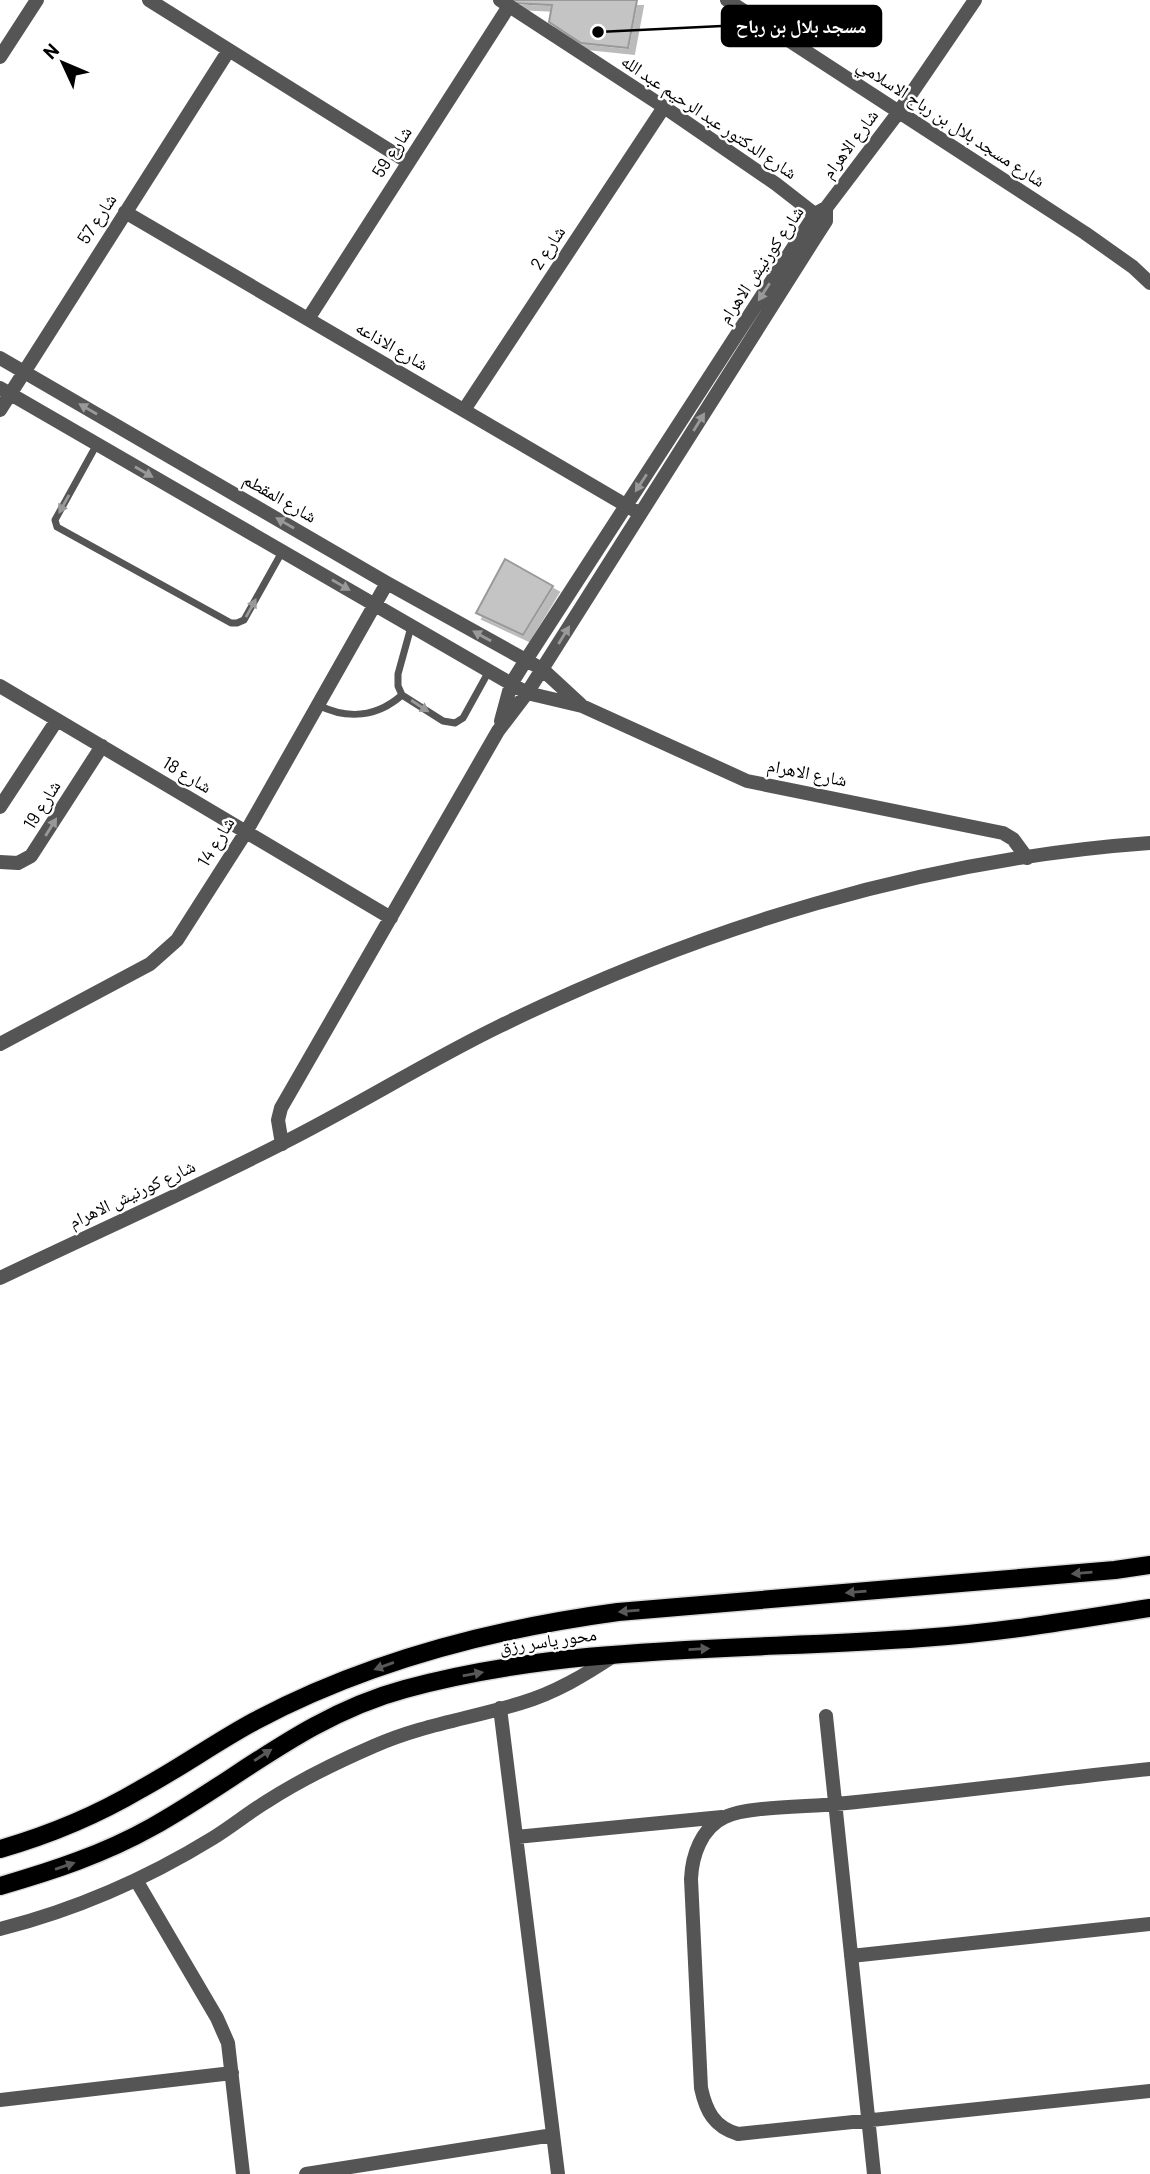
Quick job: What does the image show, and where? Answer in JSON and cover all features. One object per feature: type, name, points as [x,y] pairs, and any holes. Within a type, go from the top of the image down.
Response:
[{"type":"main road","name":"محور ياسر رزق","points":[[0,1849],[101,1810],[256,1721],[299,1700],[388,1664],[480,1637],[560,1620],[618,1612],[1115,1570],[1150,1564]]},
{"type":"main road","name":"محور ياسر رزق","points":[[0,1886],[113,1847],[191,1804],[308,1728],[354,1706],[403,1689],[452,1677],[551,1660],[616,1653],[923,1638],[1039,1625],[1150,1608]]},
{"type":"street","points":[[0,57],[37,0]]},
{"type":"street","points":[[149,0],[408,162]]},
{"type":"street","name":"شارع مسجد بلال بن رباح الاسلامي","points":[[727,0],[1085,233],[1133,267],[1150,283]]},
{"type":"street","name":"شارع الاهرام","points":[[822,214],[898,113],[975,0]]},
{"type":"street","name":"شارع الدكتور عبد الرحيم عبد الله","points":[[504,3],[822,214]]},
{"type":"street","name":"شارع 59","points":[[307,319],[408,162],[504,3]]},
{"type":"street","name":"شارع 57","points":[[0,410],[5,391],[23,371],[229,50]]},
{"type":"street","name":"شارع 2","points":[[464,410],[664,107]]},
{"type":"street","name":"شارع الاذاعه","points":[[125,212],[641,513]]},
{"type":"street","name":"شارع كورنيش الاهرام","points":[[498,731],[511,684],[526,660],[626,505],[822,214]]},
{"type":"street","name":"شارع كورنيش الاهرام","points":[[498,731],[527,693],[641,513],[822,214]]},
{"type":"street","name":"شارع المقطم","points":[[0,358],[387,583],[542,669]]},
{"type":"street","points":[[5,391],[527,693]]},
{"type":"street","name":"شارع 14","points":[[0,1044],[150,964],[164,953],[188,926],[246,832],[387,583]]},
{"type":"street","name":"شارع الاهرام","points":[[542,669],[582,706]]},
{"type":"street","name":"شارع 18","points":[[0,686],[391,918]]},
{"type":"street","name":"شارع الاهرام","points":[[527,693],[582,706],[747,781],[992,829],[1013,839],[1027,858]]},
{"type":"street","name":"شارع 19","points":[[0,807],[57,720]]},
{"type":"street","points":[[282,1144],[278,1132],[281,1108],[498,731]]},
{"type":"street","name":"شارع 19","points":[[0,862],[18,863],[31,856],[102,746]]},
{"type":"street","name":"شارع كورنيش الاهرام","points":[[0,1278],[282,1144],[499,1027],[667,954],[781,914],[888,883],[1027,858],[1150,843]]},
{"type":"street","points":[[0,1929],[52,1913],[136,1880],[215,1837],[277,1795],[335,1763],[418,1729],[547,1693],[571,1682],[616,1653]]},
{"type":"street","points":[[500,1708],[558,2174]]},
{"type":"street","points":[[827,1716],[874,2174]]},
{"type":"street","points":[[516,1837],[1150,1769]]},
{"type":"street","points":[[722,1817],[697,1846],[692,1860],[691,1879],[701,2088],[706,2108],[724,2130],[738,2134],[1150,2091]]},
{"type":"street","points":[[136,1880],[217,2018],[228,2043],[243,2174]]},
{"type":"street","points":[[851,1956],[1150,1924]]},
{"type":"street","points":[[0,2100],[232,2073]]},
{"type":"street","points":[[306,2174],[553,2134]]},
{"type":"lane","points":[[97,444],[55,520],[57,527],[231,623],[244,620],[282,552]]},
{"type":"lane","points":[[411,626],[398,674],[398,686],[402,695],[443,721],[455,723],[463,718],[489,671]]},
{"type":"lane","points":[[318,705],[339,714],[362,715],[384,708],[402,695]]},
{"type":"building","points":[[511,0],[637,0],[628,48],[581,43],[549,22],[552,5],[511,3]]},
{"type":"building","points":[[505,559],[553,586],[523,635],[476,613]]},
{"type":"place","name":"مسجد بلال بن رباح","points":[[598,32]]}]
